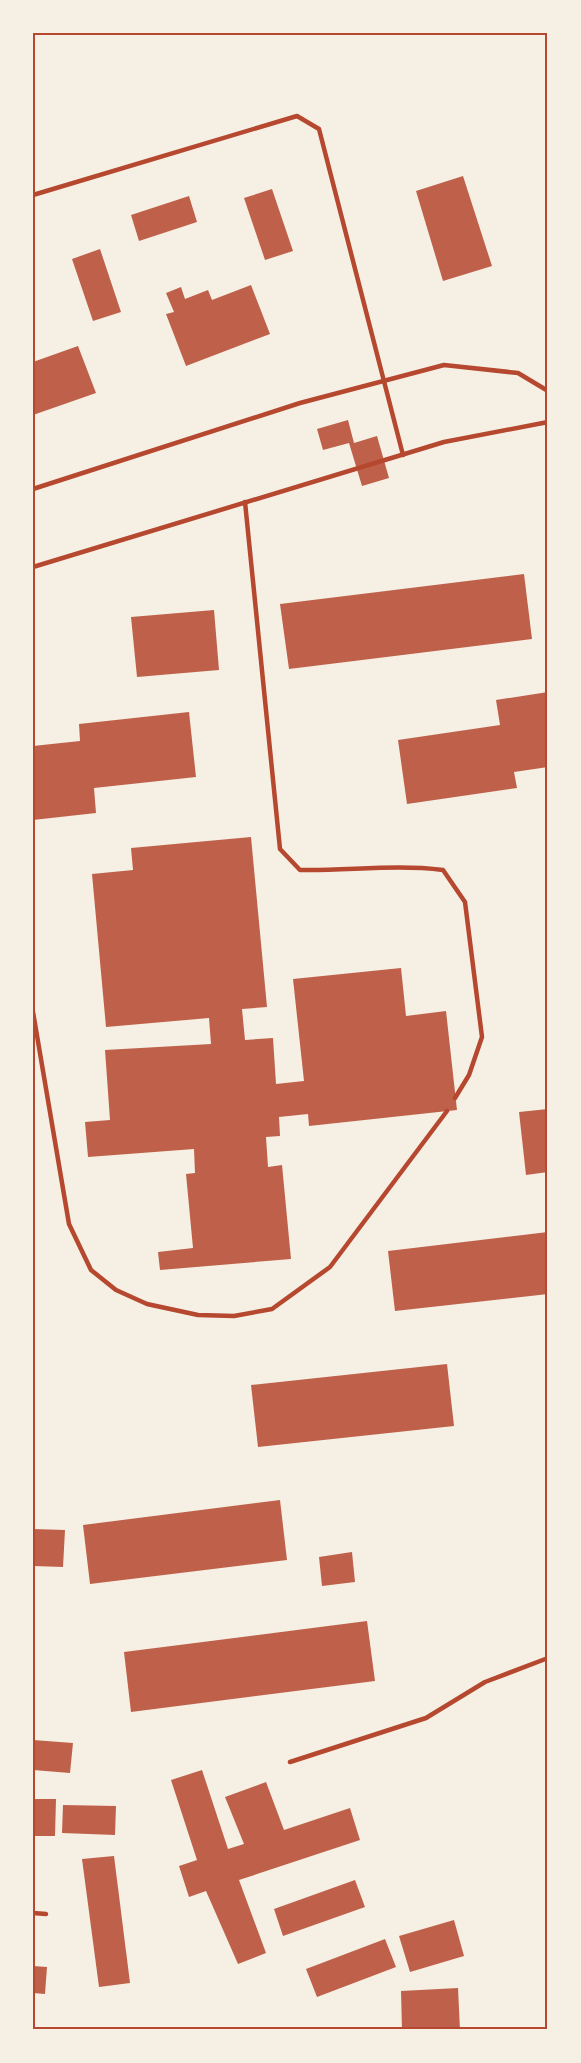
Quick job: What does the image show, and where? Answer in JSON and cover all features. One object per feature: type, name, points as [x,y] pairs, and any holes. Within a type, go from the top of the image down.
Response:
[{"type":"lane","points":[[33,195],[297,116],[319,129],[403,455]]},
{"type":"lane","points":[[33,489],[300,403],[444,365],[518,373],[548,391]]},
{"type":"lane","points":[[33,567],[444,442],[548,422]]},
{"type":"lane","points":[[245,502],[280,849],[300,870],[340,871],[411,866],[443,870],[465,902],[482,1036],[469,1075],[455,1098]]},
{"type":"lane","points":[[33,1012],[69,1224],[91,1270],[116,1290],[147,1304],[198,1315],[234,1316],[272,1309],[330,1267],[447,1111]]},
{"type":"lane","points":[[290,1762],[426,1718],[485,1682],[548,1658]]},
{"type":"lane","points":[[33,1913],[46,1914]]},
{"type":"building","points":[[463,176],[492,266],[443,281],[416,191]]},
{"type":"building","points":[[272,189],[293,251],[265,260],[244,198]]},
{"type":"building","points":[[189,196],[197,222],[139,241],[131,215]]},
{"type":"building","points":[[100,249],[121,312],[93,321],[72,259]]},
{"type":"building","points":[[251,285],[270,334],[186,366],[166,314],[174,312],[166,293],[181,287],[185,299],[208,290],[212,300]]},
{"type":"building","points":[[78,346],[96,393],[33,415],[33,362]]},
{"type":"building","points":[[348,420],[354,443],[377,436],[389,478],[362,486],[349,443],[323,450],[317,429]]},
{"type":"building","points":[[524,574],[532,639],[289,669],[280,604]]},
{"type":"building","points":[[214,610],[219,670],[137,677],[131,617]]},
{"type":"building","points":[[548,692],[548,767],[514,772],[517,788],[407,804],[398,740],[500,725],[496,700]]},
{"type":"building","points":[[189,712],[196,777],[94,788],[96,813],[33,820],[33,746],[80,741],[79,724]]},
{"type":"building","points":[[251,837],[267,1007],[242,1009],[245,1040],[273,1038],[276,1084],[304,1081],[293,979],[401,968],[406,1016],[446,1011],[457,1110],[309,1126],[308,1114],[279,1117],[280,1136],[266,1137],[268,1167],[282,1165],[291,1259],[160,1270],[158,1252],[193,1248],[186,1174],[195,1173],[194,1149],[88,1157],[85,1122],[110,1120],[105,1050],[211,1044],[209,1018],[106,1027],[92,874],[133,870],[131,848]]},
{"type":"building","points":[[548,1109],[548,1172],[526,1175],[519,1112]]},
{"type":"building","points":[[548,1232],[548,1294],[395,1311],[388,1251]]},
{"type":"building","points":[[447,1364],[454,1426],[258,1447],[251,1385]]},
{"type":"building","points":[[280,1500],[287,1560],[90,1584],[83,1525]]},
{"type":"building","points":[[33,1529],[65,1530],[63,1567],[33,1566]]},
{"type":"building","points":[[352,1552],[355,1582],[322,1586],[319,1557]]},
{"type":"building","points":[[367,1621],[375,1681],[131,1712],[124,1652]]},
{"type":"building","points":[[33,1740],[73,1743],[70,1773],[33,1770]]},
{"type":"building","points":[[202,1770],[228,1849],[244,1844],[225,1797],[266,1782],[284,1830],[350,1808],[360,1840],[239,1880],[266,1953],[238,1964],[206,1891],[189,1897],[179,1866],[197,1860],[171,1780]]},
{"type":"building","points":[[33,1799],[56,1799],[55,1836],[33,1836]]},
{"type":"building","points":[[63,1805],[116,1806],[115,1835],[62,1833]]},
{"type":"building","points":[[114,1856],[130,1983],[99,1987],[82,1859]]},
{"type":"building","points":[[355,1880],[365,1907],[283,1936],[274,1909]]},
{"type":"building","points":[[454,1920],[464,1956],[410,1972],[399,1936]]},
{"type":"building","points":[[385,1939],[396,1967],[317,1997],[306,1969]]},
{"type":"building","points":[[33,1966],[47,1967],[45,1994],[33,1993]]},
{"type":"building","points":[[458,1988],[460,2030],[402,2030],[401,1991]]}]
